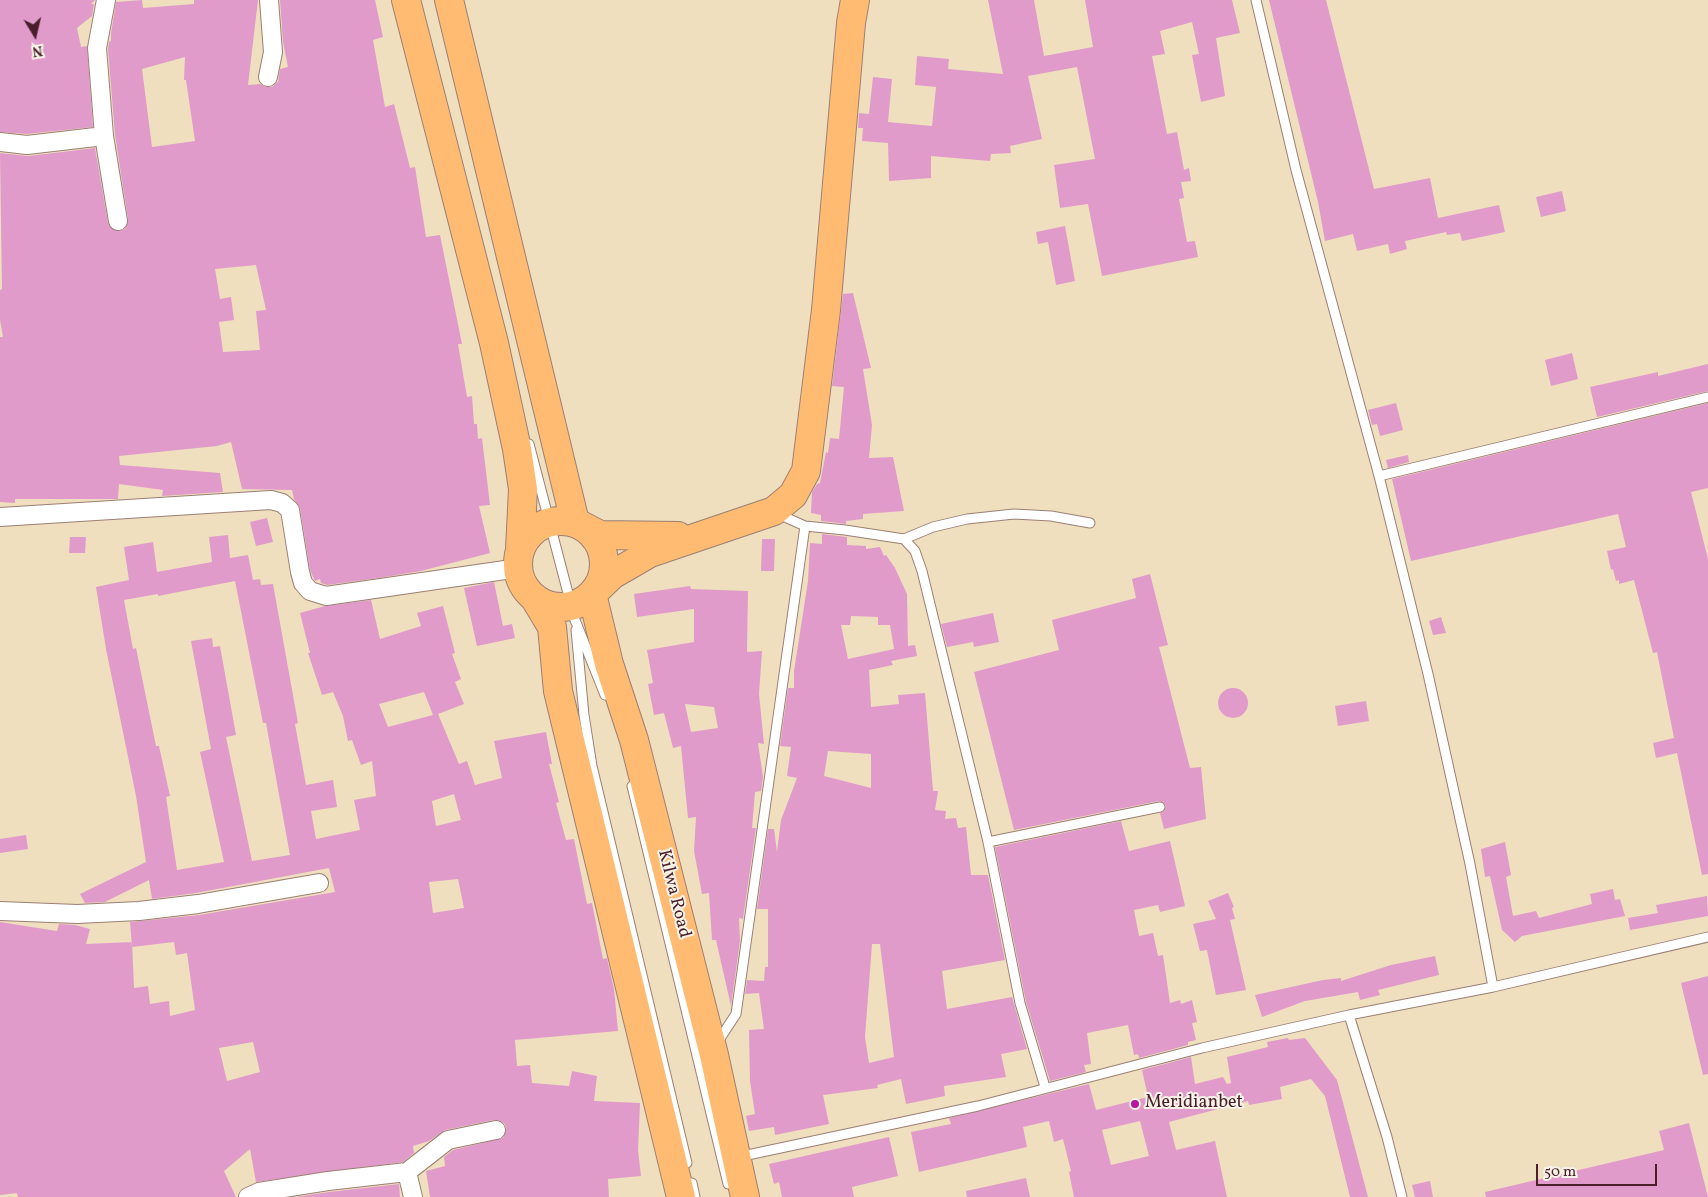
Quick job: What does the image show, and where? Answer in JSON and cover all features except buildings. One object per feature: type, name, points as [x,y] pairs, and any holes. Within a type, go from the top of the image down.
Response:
[{"type":"main road","points":[[406,0],[494,343],[516,449],[523,489],[524,574],[552,627],[558,691],[686,1187]]},
{"type":"main road","points":[[449,0],[562,522]]},
{"type":"main road","points":[[580,606],[602,579],[605,560],[599,543],[588,529],[562,522],[535,529],[526,538],[524,574],[548,605],[563,607],[580,606],[612,575],[650,553],[695,536],[757,519],[774,511],[793,494],[806,471],[826,310],[851,23],[855,0]]},
{"type":"main road","points":[[562,522],[600,535],[695,536]]},
{"type":"main road","name":"Kilwa Road","points":[[580,606],[609,664],[634,740],[714,1055],[745,1197]]},
{"type":"street","points":[[106,0],[97,48],[104,136],[118,221]]},
{"type":"street","points":[[268,77],[273,52],[269,0]]},
{"type":"street","points":[[0,142],[27,144],[104,136]]},
{"type":"street","points":[[0,517],[272,500],[282,503],[290,510],[303,583],[310,591],[326,596],[512,569],[524,574]]},
{"type":"street","points":[[0,911],[77,914],[139,911],[198,904],[319,882]]},
{"type":"street","points":[[248,1197],[259,1192],[328,1181],[407,1172],[448,1140],[496,1130]]},
{"type":"street","points":[[407,1172],[413,1197]]},
{"type":"lane","points":[[1256,0],[1296,170],[1379,476],[1451,775],[1493,987]]},
{"type":"lane","points":[[496,310],[505,348]]},
{"type":"lane","points":[[1379,476],[1708,397]]},
{"type":"lane","points":[[527,435],[562,522],[580,606],[608,701]]},
{"type":"lane","points":[[774,511],[806,526],[845,530],[904,540],[933,527],[966,519],[1014,514],[1051,516],[1090,523]]},
{"type":"lane","points":[[714,1055],[718,1039],[736,1014],[806,526]]},
{"type":"lane","points":[[904,540],[915,551],[922,571],[988,842],[1020,1003],[1045,1087]]},
{"type":"lane","points":[[580,606],[584,716],[592,766],[688,1168]]},
{"type":"lane","points":[[630,778],[732,1197]]},
{"type":"lane","points":[[988,842],[1160,807]]},
{"type":"lane","points":[[736,1157],[744,1158],[856,1130],[939,1115],[1045,1087],[1349,1015],[1493,987],[1708,937]]},
{"type":"lane","points":[[1349,1015],[1402,1197]]},
{"type":"lane","points":[[686,1187],[695,1197]]},
{"type":"place","name":"Meridianbet","points":[[1135,1104]]}]
